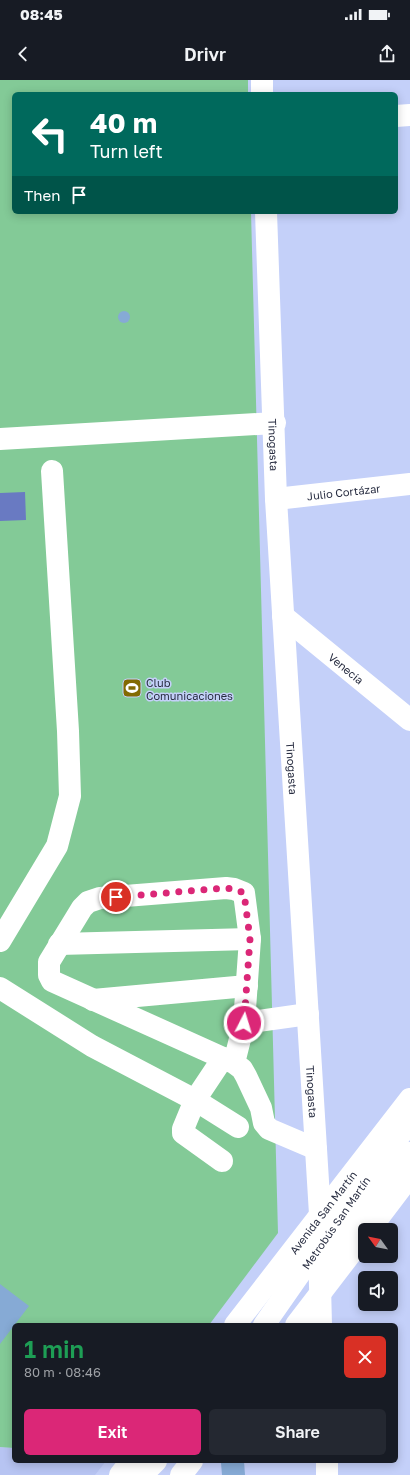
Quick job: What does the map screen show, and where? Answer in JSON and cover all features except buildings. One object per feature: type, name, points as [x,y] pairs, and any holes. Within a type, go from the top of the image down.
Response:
[{"type":"street","points":[[262,80],[262,92]]},
{"type":"street","points":[[398,116],[410,115]]},
{"type":"street","name":"Tinogasta","points":[[266,214],[275,423],[276,498],[320,1214],[319,1247],[322,1323]]},
{"type":"street","points":[[0,439],[275,423]]},
{"type":"street","points":[[0,941],[57,846],[70,796],[68,723],[52,471]]},
{"type":"street","name":"Julio Cortázar","points":[[276,498],[410,484]]},
{"type":"street","name":"Venecia","points":[[283,616],[410,720]]},
{"type":"street","points":[[222,1161],[183,1133],[182,1129],[195,1100],[228,1061],[244,1023],[250,939],[244,893],[226,888],[100,898],[88,902],[82,908],[49,962],[49,975],[52,981],[228,1061],[242,1069],[261,1108],[264,1123],[269,1129],[316,1149]]},
{"type":"street","points":[[59,944],[250,939]]},
{"type":"street","points":[[92,1000],[247,986]]},
{"type":"street","points":[[0,988],[92,1046],[195,1100],[238,1126]]},
{"type":"street","points":[[244,1023],[308,1014]]},
{"type":"street","name":"Avenida San Martín","points":[[237,1323],[410,1099]]},
{"type":"street","name":"Metrobús San Martín","points":[[265,1323],[365,1180],[410,1122]]},
{"type":"street","name":"Metrobús San Martín","points":[[280,1323],[410,1153]]},
{"type":"street","points":[[374,1223],[410,1176]]},
{"type":"street","points":[[298,1323],[358,1244]]},
{"type":"street","points":[[129,1471],[151,1463]]},
{"type":"street","points":[[159,1475],[170,1463]]},
{"type":"street","points":[[181,1475],[190,1463]]},
{"type":"street","points":[[327,1463],[327,1475]]},
{"type":"shaded area","points":[[0,1447],[12,1448],[12,1463],[104,1463],[95,1475],[0,1475]]},
{"type":"green space","name":"Club Comunicaciones","points":[[0,80],[248,80],[248,92],[12,92],[12,214],[251,214],[278,1233],[210,1323],[12,1323],[12,1448],[0,1447]]},
{"type":"water","points":[[25,492],[26,520],[0,521],[0,493]]},
{"type":"place","name":"Club Comunicaciones","points":[[132,688]]},
{"type":"route","points":[[116,897],[226,888],[244,893],[250,939],[244,1023]]}]
